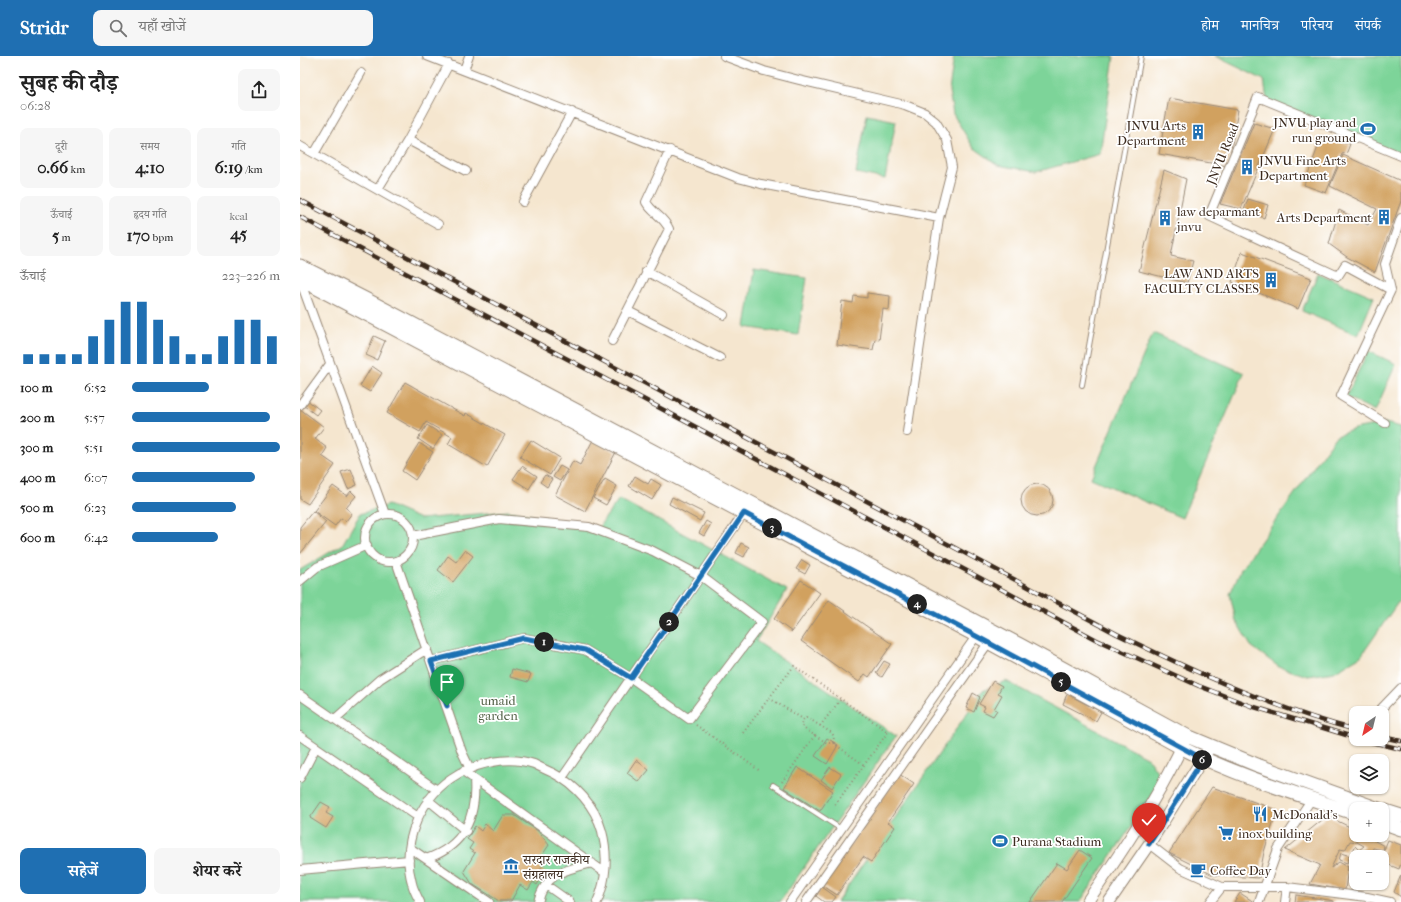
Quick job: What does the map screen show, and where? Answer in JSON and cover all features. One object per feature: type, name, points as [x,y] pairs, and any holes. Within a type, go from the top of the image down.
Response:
[{"type":"main road","points":[[300,266],[383,308],[980,631]]},
{"type":"main road","points":[[300,280],[744,513],[1187,736],[1315,793],[1349,810]]},
{"type":"main road","points":[[992,637],[1203,759],[1315,793],[1351,802]]},
{"type":"main road","points":[[1389,812],[1401,816]]},
{"type":"main road","points":[[1389,825],[1401,829]]},
{"type":"street","points":[[427,56],[670,150],[738,178],[761,184],[939,218]]},
{"type":"street","points":[[464,70],[469,56]]},
{"type":"street","points":[[724,56],[768,72],[905,105],[925,113],[936,122],[947,140],[952,167],[939,218],[907,432]]},
{"type":"street","points":[[378,189],[408,140],[449,64]]},
{"type":"street","points":[[314,154],[361,73]]},
{"type":"street","name":"JNVU Road","points":[[1391,290],[1345,266],[1338,276],[1209,216],[1258,97],[1401,156]]},
{"type":"street","points":[[523,202],[572,112]]},
{"type":"street","points":[[408,140],[466,171]]},
{"type":"street","points":[[300,146],[438,224]]},
{"type":"street","points":[[612,341],[628,312],[646,271],[669,229],[666,222],[649,208],[646,198],[670,150]]},
{"type":"street","points":[[1385,423],[1341,396],[1391,290],[1384,264],[1401,218]]},
{"type":"street","points":[[646,271],[724,315]]},
{"type":"street","points":[[300,280],[385,514]]},
{"type":"street","points":[[628,312],[720,358]]},
{"type":"street","points":[[300,405],[330,364]]},
{"type":"street","points":[[562,778],[744,513]]},
{"type":"street","points":[[385,514],[393,514],[406,521],[411,528],[413,536],[412,544],[408,552],[396,561],[388,562],[379,559],[372,554],[367,545],[366,536],[369,525],[376,518],[385,514]]},
{"type":"street","points":[[413,536],[499,519],[588,527],[653,551],[701,576],[762,622],[688,719],[631,678],[585,650],[524,638],[431,661]]},
{"type":"street","points":[[300,581],[317,567],[367,545]]},
{"type":"street","points":[[396,561],[462,752],[466,770],[474,779],[604,872]]},
{"type":"street","points":[[790,902],[980,631]]},
{"type":"street","points":[[806,902],[992,637]]},
{"type":"street","points":[[335,719],[380,679],[427,649]]},
{"type":"street","points":[[1384,706],[1401,688]]},
{"type":"street","points":[[300,695],[437,790]]},
{"type":"street","points":[[300,736],[418,818]]},
{"type":"street","points":[[1088,902],[1153,804],[1187,736]]},
{"type":"street","points":[[300,778],[316,747]]},
{"type":"street","points":[[1109,902],[1149,844],[1210,747]]},
{"type":"street","points":[[420,902],[412,884],[409,860],[412,834],[418,818],[428,800],[446,781],[466,770],[491,762],[514,760],[533,764],[562,778],[586,798],[599,822],[606,848],[607,861],[597,902]]},
{"type":"street","points":[[426,859],[441,854],[466,831],[473,802],[474,779]]},
{"type":"street","points":[[1259,902],[1263,887],[1278,849],[1315,793]]},
{"type":"street","points":[[428,800],[466,831]]},
{"type":"street","points":[[1149,844],[1180,868],[1222,887],[1287,887],[1390,902]]},
{"type":"street","points":[[410,848],[489,902]]},
{"type":"street","points":[[300,870],[409,860]]},
{"type":"street","points":[[538,902],[540,893],[561,871],[592,863]]},
{"type":"street","points":[[546,885],[570,902]]},
{"type":"street","points":[[1210,902],[1222,887]]},
{"type":"street","points":[[1285,902],[1287,887]]},
{"type":"lane","points":[[1082,384],[1141,56]]},
{"type":"lane","points":[[773,785],[841,829]]},
{"type":"path","points":[[743,734],[794,666],[888,732],[835,805]]},
{"type":"path","points":[[769,698],[803,719],[806,717],[832,733],[834,738],[833,742]]},
{"type":"path","points":[[820,726],[841,699]]},
{"type":"path","points":[[688,719],[760,771]]},
{"type":"path","points":[[803,719],[801,725],[803,728],[827,744],[833,742]]},
{"type":"path","points":[[778,788],[815,735]]},
{"type":"path","points":[[833,742],[864,765]]},
{"type":"green space","points":[[954,56],[1114,56],[1100,154],[1036,172],[998,165],[973,147],[953,114],[949,91]]},
{"type":"green space","name":"JNVU play and run ground","points":[[1215,56],[1401,56],[1401,156],[1267,101],[1264,80]]},
{"type":"green space","points":[[867,115],[896,121],[885,179],[856,173]]},
{"type":"green space","points":[[754,270],[807,278],[798,335],[745,327]]},
{"type":"green space","points":[[1318,273],[1374,297],[1358,335],[1302,311]]},
{"type":"green space","points":[[1153,333],[1244,373],[1182,518],[1091,478]]},
{"type":"green space","points":[[1368,351],[1396,364],[1375,411],[1346,397]]},
{"type":"green space","points":[[1385,423],[1401,427],[1401,598],[1361,656],[1334,672],[1308,676],[1279,667],[1251,646],[1236,621],[1230,594],[1241,569],[1335,437],[1354,429]]},
{"type":"green space","name":"umaid garden","points":[[619,499],[787,590],[756,641],[896,736],[780,902],[300,902],[300,570],[342,545],[360,514],[388,505],[420,519],[509,511],[598,528]]},
{"type":"green space","name":"Purana Stadium","points":[[1006,681],[1148,758],[1163,780],[1080,902],[837,902],[983,690]]},
{"type":"building","name":"JNVU Arts Department","points":[[1169,98],[1238,110],[1228,166],[1159,154]]},
{"type":"building","name":"JNVU Fine Arts Department","points":[[1254,123],[1275,129],[1241,209],[1220,204]]},
{"type":"building","name":"Arts Department","points":[[1322,136],[1350,144],[1347,152],[1342,154],[1326,193],[1304,185]]},
{"type":"building","name":"Arts Department","points":[[1343,155],[1401,181],[1401,201],[1375,272],[1347,257],[1329,244],[1339,210],[1368,225],[1377,209],[1330,186]]},
{"type":"building","name":"law deparmant jnvu","points":[[1164,170],[1186,179],[1171,256],[1193,261],[1187,283],[1139,271]]},
{"type":"building","points":[[1248,199],[1268,205],[1264,218],[1244,210]]},
{"type":"building","name":"LAW AND ARTS FACULTY CLASSES","points":[[1242,252],[1311,278],[1298,309],[1232,282]]},
{"type":"building","points":[[867,293],[890,296],[889,310],[883,309],[879,340],[875,339],[873,350],[837,345],[842,301],[853,303],[854,296],[867,298]]},
{"type":"building","points":[[374,336],[385,341],[377,360],[366,355]]},
{"type":"building","points":[[372,366],[382,373],[370,392],[360,386]]},
{"type":"building","points":[[405,382],[465,416],[466,413],[505,435],[487,467],[448,444],[452,437],[426,422],[420,432],[387,413]]},
{"type":"building","points":[[307,400],[320,410],[316,415],[303,405]]},
{"type":"building","points":[[300,409],[324,427],[315,439],[327,448],[322,456],[335,465],[308,504],[300,499]]},
{"type":"building","points":[[427,425],[442,435],[433,449],[418,439]]},
{"type":"building","points":[[531,440],[560,458],[550,475],[520,457]]},
{"type":"building","points":[[593,440],[616,452],[585,511],[555,495],[573,461],[580,465]]},
{"type":"building","points":[[419,443],[433,452],[415,480],[402,471]]},
{"type":"building","points":[[522,466],[537,476],[529,489],[513,479]]},
{"type":"building","points":[[560,466],[567,470],[560,481],[553,477]]},
{"type":"building","points":[[351,469],[357,485],[348,489],[341,472]]},
{"type":"building","points":[[545,475],[552,479],[547,487],[540,482]]},
{"type":"building","points":[[635,476],[648,484],[651,479],[661,485],[652,500],[629,486]]},
{"type":"building","points":[[605,479],[617,486],[606,505],[593,498]]},
{"type":"building","points":[[1037,484],[1046,487],[1050,491],[1053,500],[1050,509],[1046,513],[1037,516],[1028,513],[1024,509],[1021,500],[1024,491],[1028,487]]},
{"type":"building","points":[[333,486],[347,496],[351,491],[356,496],[346,508],[352,513],[346,521],[341,518],[335,526],[314,511]]},
{"type":"building","points":[[672,497],[704,513],[700,521],[669,504]]},
{"type":"building","points":[[313,511],[326,522],[300,554],[300,527]]},
{"type":"building","points":[[706,521],[711,524],[704,536],[699,533]]},
{"type":"building","points":[[741,543],[749,547],[744,557],[736,553]]},
{"type":"building","points":[[465,550],[473,556],[453,582],[438,570],[448,556],[456,562]]},
{"type":"building","points":[[802,560],[810,565],[805,574],[796,569]]},
{"type":"building","points":[[801,580],[820,593],[792,632],[774,619]]},
{"type":"building","points":[[829,600],[892,644],[869,677],[865,674],[859,682],[801,641]]},
{"type":"building","points":[[884,661],[890,664],[882,677],[876,673]]},
{"type":"building","points":[[512,669],[531,674],[528,682],[510,677]]},
{"type":"building","points":[[993,681],[1002,686],[998,693],[1002,695],[994,709],[997,710],[993,716],[983,711],[985,707],[979,704]]},
{"type":"building","points":[[973,693],[980,697],[974,712],[966,708]]},
{"type":"building","points":[[1067,694],[1101,712],[1096,721],[1063,704]]},
{"type":"building","points":[[827,738],[838,745],[827,764],[815,756]]},
{"type":"building","points":[[636,760],[649,770],[639,782],[627,773]]},
{"type":"building","points":[[797,767],[833,791],[820,811],[784,788]]},
{"type":"building","points":[[830,767],[841,774],[832,788],[821,780]]},
{"type":"building","points":[[899,774],[914,784],[888,822],[895,827],[871,862],[863,857],[837,895],[822,885]]},
{"type":"building","name":"inox building","points":[[1212,787],[1277,810],[1264,852],[1259,878],[1213,875],[1169,853]]},
{"type":"building","points":[[321,802],[330,807],[326,813],[333,817],[326,828],[310,818]]},
{"type":"building","points":[[503,815],[514,815],[538,831],[549,845],[539,860],[544,864],[540,869],[545,872],[537,885],[533,882],[528,890],[520,885],[511,901],[499,901],[472,884],[464,871],[475,853],[469,849],[473,843],[467,839],[475,826],[481,831],[485,824],[493,831]]},
{"type":"building","points":[[1327,816],[1349,827],[1349,842],[1345,850],[1340,849],[1331,868],[1339,862],[1348,867],[1345,890],[1310,884],[1320,865],[1285,850]]},
{"type":"building","points":[[1389,840],[1401,845],[1401,863],[1399,869],[1389,865],[1389,850],[1384,850]]},
{"type":"building","points":[[1357,842],[1377,842],[1384,846],[1383,850],[1373,848],[1372,850],[1359,850],[1364,846]]},
{"type":"building","points":[[1355,846],[1359,850],[1354,850]]},
{"type":"building","points":[[1080,850],[1092,858],[1062,902],[1030,902],[1057,863],[1067,869]]},
{"type":"building","points":[[1341,853],[1349,856],[1347,863],[1339,860]]},
{"type":"building","points":[[1401,875],[1401,897],[1394,892]]},
{"type":"building","points":[[822,887],[836,897],[832,902],[824,902],[816,896]]},
{"type":"building","points":[[1240,893],[1254,902],[1234,902]]},
{"type":"building","points":[[1296,895],[1334,901],[1334,902],[1295,902]]},
{"type":"railway","points":[[300,200],[1117,634],[1234,688],[1294,711],[1349,728]]},
{"type":"railway","points":[[300,217],[1097,640],[1199,686],[1251,706],[1349,736]]},
{"type":"railway","points":[[1389,738],[1401,741]]},
{"type":"railway","points":[[1388,746],[1401,749]]},
{"type":"place","name":"JNVU play and run ground","points":[[1368,129]]},
{"type":"place","name":"JNVU Arts Department","points":[[1198,132]]},
{"type":"place","name":"JNVU Fine Arts Department","points":[[1247,167]]},
{"type":"place","name":"Arts Department","points":[[1384,217]]},
{"type":"place","name":"law deparmant jnvu","points":[[1165,218]]},
{"type":"place","name":"LAW AND ARTS FACULTY CLASSES","points":[[1271,280]]},
{"type":"place","name":"McDonald's","points":[[1260,814]]},
{"type":"place","name":"inox building","points":[[1226,833]]},
{"type":"place","name":"Purana Stadium","points":[[1000,841]]},
{"type":"place","name":"सरदार राजकीय संग्रहालय","points":[[511,866]]},
{"type":"place","name":"Coffee Day","points":[[1198,870]]},
{"type":"route","points":[[447,706],[431,661],[524,638],[585,650],[631,678],[744,513],[1203,759],[1149,844]]}]
